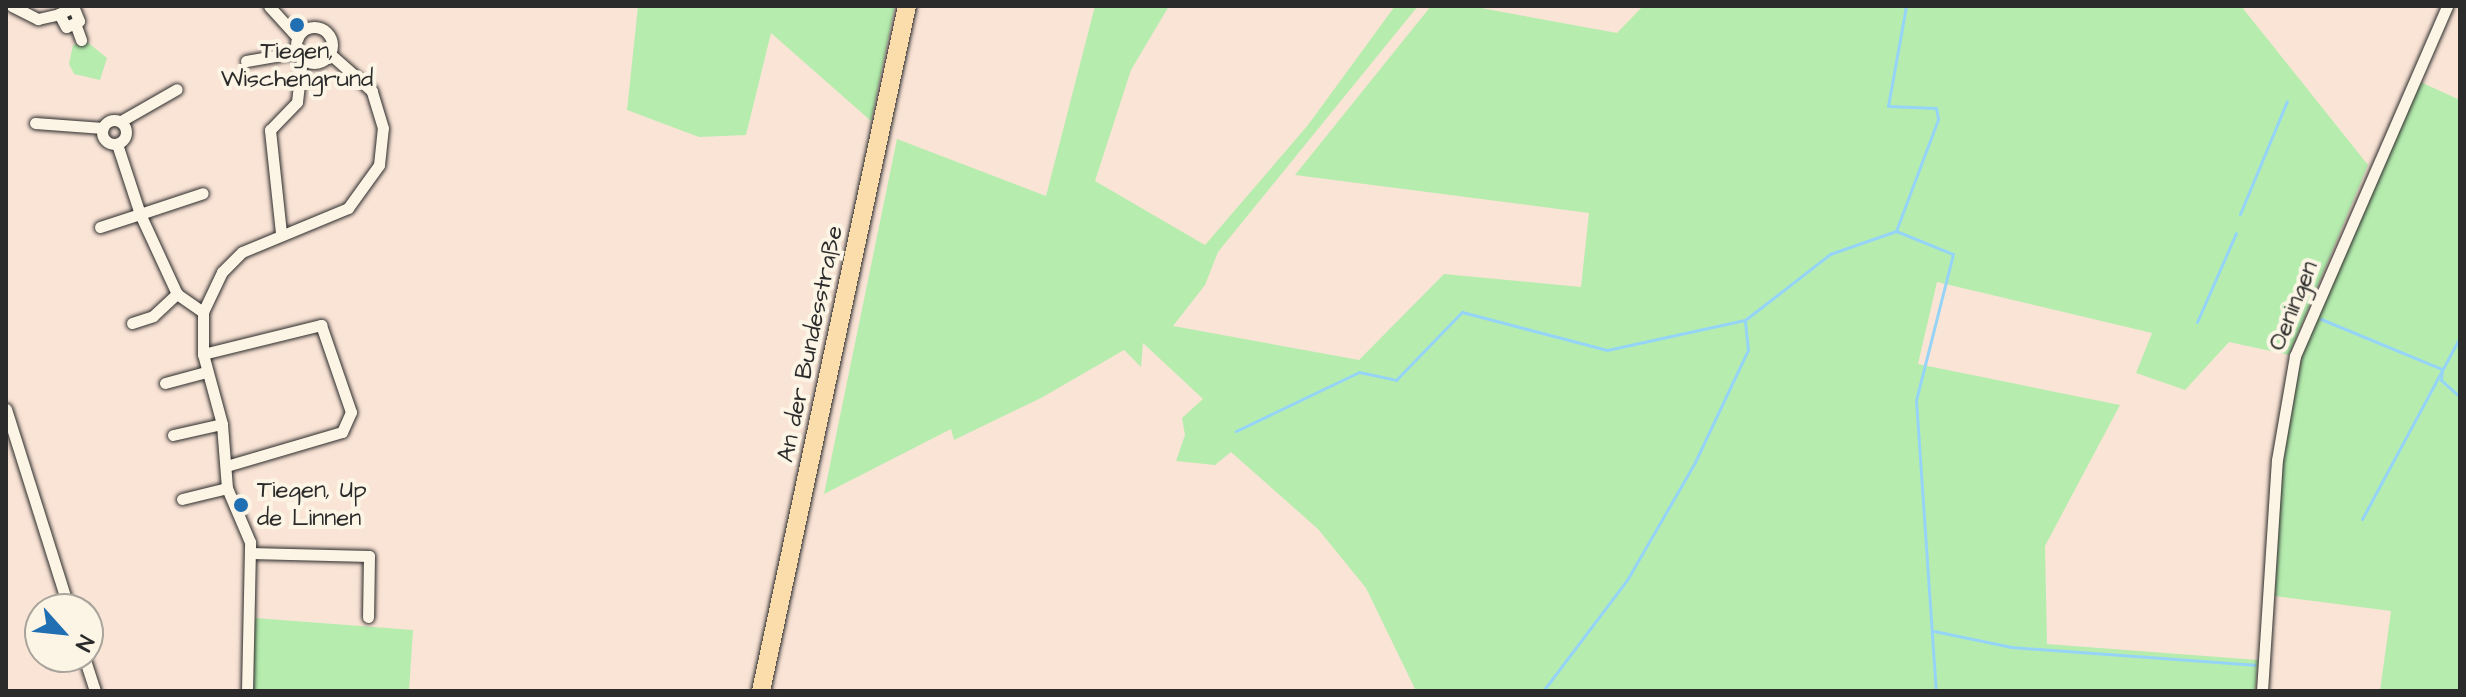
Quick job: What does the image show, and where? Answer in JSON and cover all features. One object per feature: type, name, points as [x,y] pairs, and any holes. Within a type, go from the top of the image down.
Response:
[{"type":"main road","name":"An der Bundesstraße","points":[[761,691],[907,6]]},
{"type":"street","points":[[12,6],[38,19],[73,7],[80,16],[76,26],[81,40]]},
{"type":"street","points":[[269,6],[298,38],[300,55],[297,102],[270,130],[281,233]]},
{"type":"street","name":"Oeningen","points":[[2262,691],[2277,460],[2295,356],[2447,6]]},
{"type":"street","points":[[59,14],[61,24],[76,26]]},
{"type":"street","points":[[247,691],[250,553],[246,523],[227,488],[230,465],[222,424],[206,372],[203,312],[222,272],[281,233],[348,208],[379,165],[383,128],[372,91],[330,54],[323,29],[311,27],[298,38]]},
{"type":"street","points":[[246,61],[300,55],[314,63],[330,54]]},
{"type":"street","points":[[35,123],[103,128],[177,89]]},
{"type":"street","points":[[117,144],[126,134],[121,121]]},
{"type":"street","points":[[103,128],[117,144],[140,214],[177,294],[203,312]]},
{"type":"street","points":[[100,227],[203,193]]},
{"type":"street","points":[[132,323],[153,316],[177,294]]},
{"type":"street","points":[[203,354],[321,325],[351,412],[342,432],[230,465]]},
{"type":"street","points":[[165,383],[206,372]]},
{"type":"street","points":[[6,409],[64,593]]},
{"type":"street","points":[[173,435],[222,424]]},
{"type":"street","points":[[182,499],[227,488]]},
{"type":"street","points":[[250,553],[369,556],[368,617]]},
{"type":"green space","points":[[638,6],[895,6],[871,121],[771,33],[746,135],[699,137],[627,110]]},
{"type":"green space","points":[[1095,6],[1169,6],[1131,70],[1095,181],[1205,245],[1308,125],[1395,6],[1418,6],[1218,252],[1205,285],[1173,326],[1359,360],[1444,274],[1581,287],[1589,213],[1295,175],[1431,6],[1470,6],[1617,33],[1643,6],[2241,6],[2368,165],[2289,355],[2229,342],[2185,390],[2136,373],[2152,333],[1937,282],[1918,364],[2120,405],[2045,546],[2047,644],[2258,660],[2255,691],[1416,691],[1366,588],[1318,529],[1231,452],[1215,465],[1176,461],[1185,435],[1182,418],[1203,399],[1143,343],[1141,367],[1124,350],[1041,398],[954,440],[951,429],[824,494],[897,139],[1046,196]]},
{"type":"green space","points":[[86,41],[107,58],[100,80],[74,74],[69,64],[73,45]]},
{"type":"green space","points":[[2416,80],[2460,100],[2460,691],[2380,691],[2391,611],[2275,596],[2282,459],[2302,355]]},
{"type":"green space","points":[[255,618],[413,630],[409,691],[253,691]]},
{"type":"waterway","points":[[1896,231],[1938,119],[1936,108],[1888,106],[1906,6]]},
{"type":"waterway","points":[[2240,214],[2287,101]]},
{"type":"waterway","points":[[1236,431],[1359,372],[1396,380],[1462,312],[1607,350],[1745,320],[1830,254],[1896,231],[1953,254],[1916,400],[1936,691]]},
{"type":"waterway","points":[[2197,322],[2236,233]]},
{"type":"waterway","points":[[2321,319],[2442,369],[2441,380],[2460,397]]},
{"type":"waterway","points":[[1543,691],[1627,580],[1695,462],[1748,350],[1745,322]]},
{"type":"waterway","points":[[2362,519],[2460,337]]},
{"type":"waterway","points":[[1934,631],[2011,647],[2254,665]]},
{"type":"place","name":"Tiegen, Wischengrund","points":[[297,25]]},
{"type":"place","name":"Tiegen, Up de Linnen","points":[[241,505]]}]
